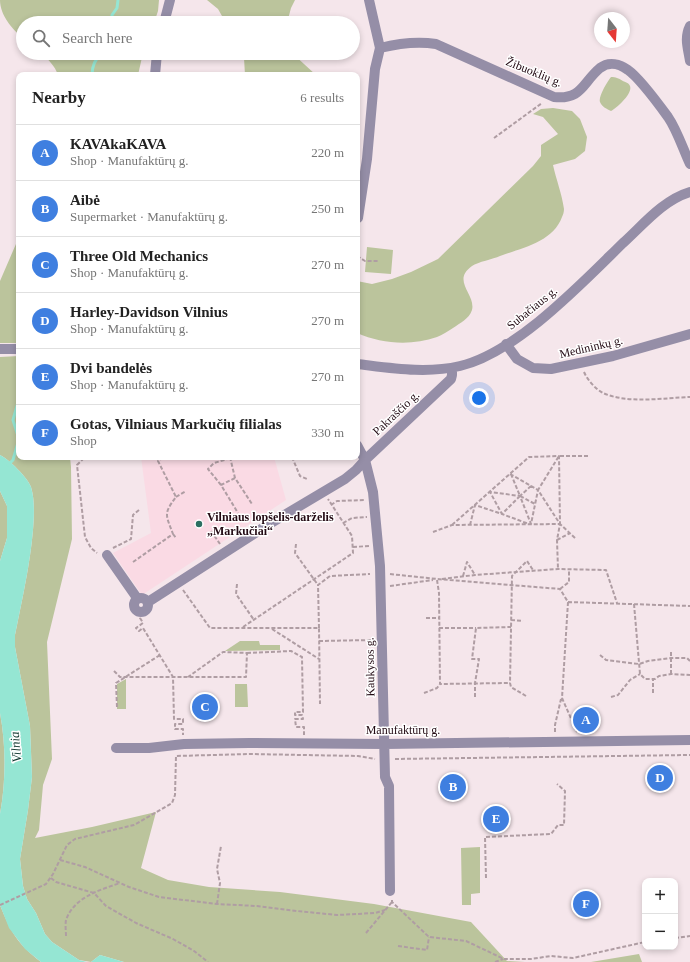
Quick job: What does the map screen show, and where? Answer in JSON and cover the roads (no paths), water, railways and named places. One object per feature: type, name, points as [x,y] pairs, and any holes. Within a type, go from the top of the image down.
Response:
[{"type":"street","points":[[166,16],[170,0]]},
{"type":"street","points":[[360,205],[367,159],[375,69],[380,48],[369,0]]},
{"type":"street","points":[[690,26],[686,42],[690,61]]},
{"type":"street","name":"Žibuoklių g.","points":[[380,48],[399,44],[422,42],[436,44],[554,97],[565,98],[577,94],[601,68],[609,63],[616,64],[628,70],[643,86],[668,118],[690,164]]},
{"type":"street","points":[[155,72],[156,60]]},
{"type":"street","name":"Subačiaus g.","points":[[360,364],[419,371],[452,368],[476,361],[506,344],[559,304],[654,214],[672,200],[690,192]]},
{"type":"street","name":"Medininkų g.","points":[[506,344],[518,359],[533,368],[552,369],[579,364],[690,334]]},
{"type":"street","points":[[0,349],[16,348]]},
{"type":"street","name":"Pakraščio g.","points":[[148,602],[225,552],[345,479],[451,379],[452,368]]},
{"type":"street","name":"Kaukysos g.","points":[[360,451],[365,460],[374,500],[381,587],[385,777],[389,786],[390,891]]},
{"type":"street","points":[[106,556],[137,598]]},
{"type":"street","points":[[142,597],[148,602],[148,607],[146,610],[141,612],[134,608],[134,602],[137,598],[142,597]]},
{"type":"street","name":"Manufaktūrų g.","points":[[116,748],[148,748],[184,744],[385,744],[690,740]]},
{"type":"water","name":"Vilnia","points":[[0,455],[13,465],[29,483],[34,503],[30,556],[15,635],[15,647],[30,726],[32,777],[20,859],[23,886],[27,899],[36,913],[45,934],[52,942],[79,960],[87,962],[41,962],[25,949],[9,928],[0,905],[0,814],[4,763],[0,713],[0,561],[7,538],[7,506],[0,491]]},
{"type":"water","points":[[100,955],[124,962],[91,962]]},
{"type":"waterway","points":[[112,16],[117,8],[118,0]]},
{"type":"waterway","points":[[92,72],[96,60]]},
{"type":"waterway","points":[[16,410],[13,420],[16,430]]},
{"type":"waterway","points":[[8,465],[13,460],[16,450]]},
{"type":"place","name":"Vilniaus lopšelis-darželis „Markučiai“","points":[[199,524]]},
{"type":"place","name":"Three Old Mechanics","points":[[205,707]]},
{"type":"place","name":"KAVAkaKAVA","points":[[586,720]]},
{"type":"place","name":"Harley-Davidson Vilnius","points":[[660,778]]},
{"type":"place","name":"Aibė","points":[[453,787]]},
{"type":"place","name":"Dvi bandelės","points":[[496,819]]},
{"type":"place","name":"Gotas, Vilniaus Markučių filialas","points":[[586,904]]}]
